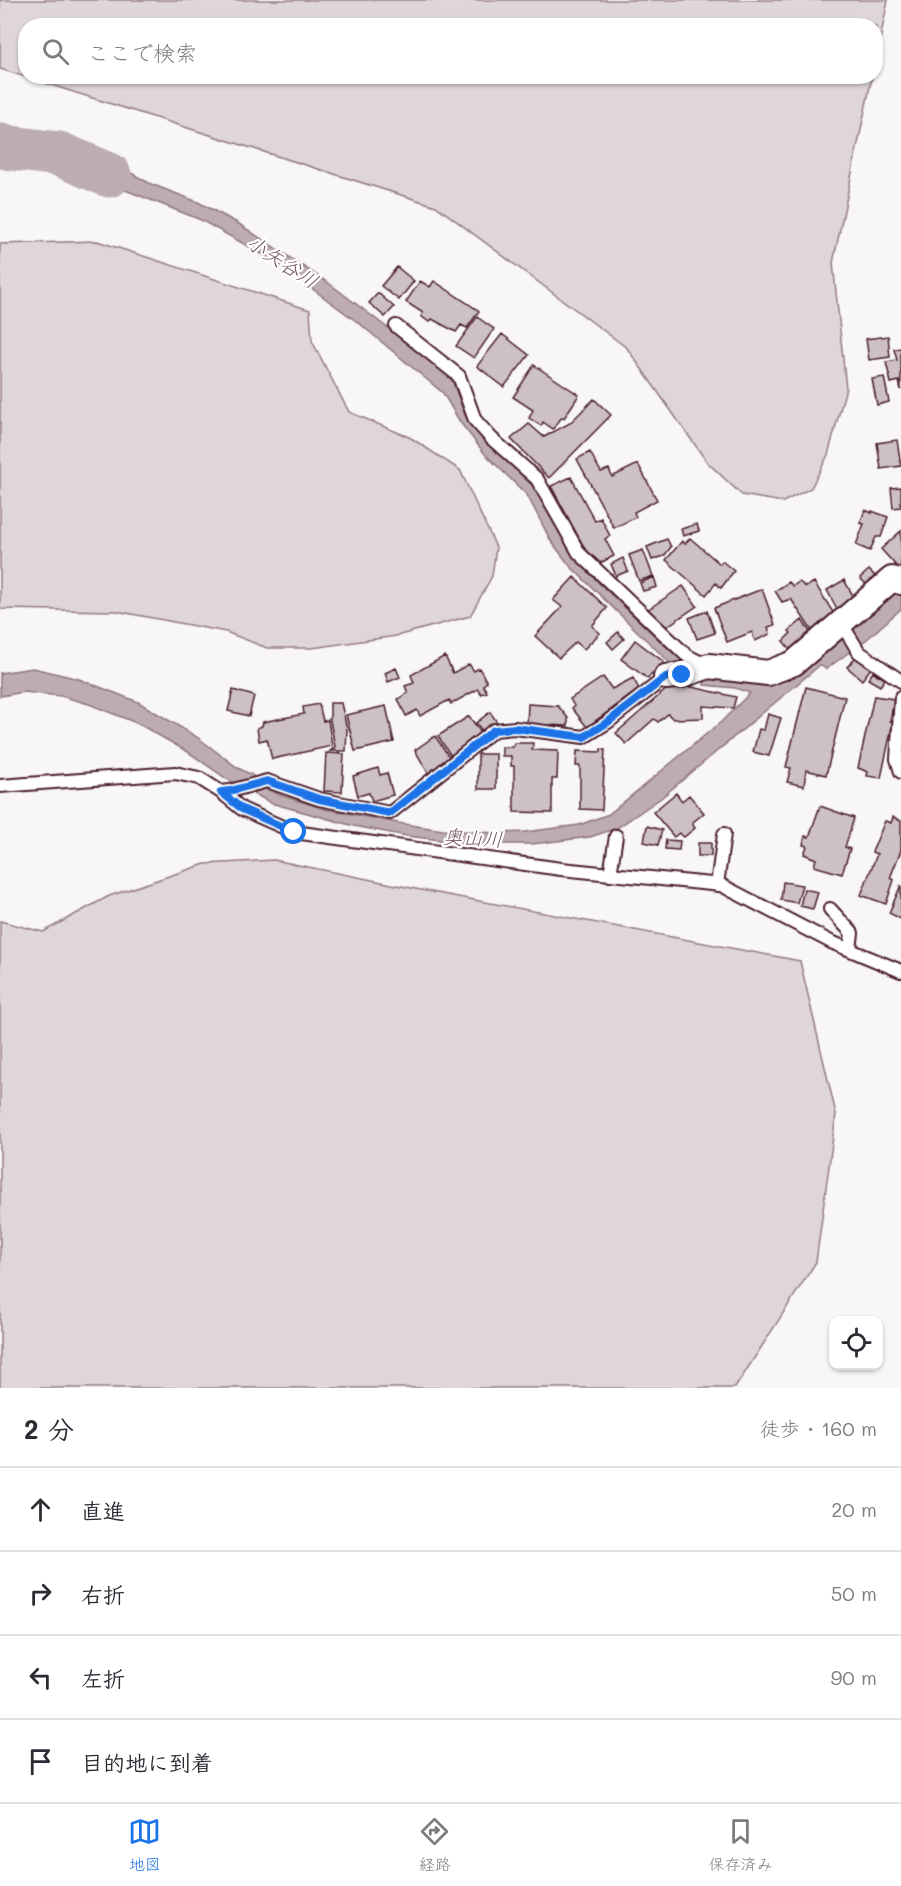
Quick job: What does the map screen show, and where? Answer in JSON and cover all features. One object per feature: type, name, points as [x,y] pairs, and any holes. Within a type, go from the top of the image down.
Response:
[{"type":"street","points":[[666,677],[682,675],[709,666],[768,673],[794,663],[892,579],[901,582]]},
{"type":"lane","points":[[396,326],[459,376],[475,420],[491,438],[537,479],[579,554],[686,655],[709,666]]},
{"type":"lane","points":[[841,623],[859,652],[901,681]]},
{"type":"lane","points":[[221,792],[267,781],[319,799],[390,813],[494,730],[515,728],[584,737],[608,722],[666,677]]},
{"type":"lane","points":[[901,697],[897,759],[901,772]]},
{"type":"lane","points":[[0,786],[175,773],[199,778],[242,809],[294,832],[610,875],[717,885],[850,950],[901,971]]},
{"type":"lane","points":[[717,885],[724,834]]},
{"type":"lane","points":[[610,875],[616,836]]},
{"type":"lane","points":[[830,909],[852,933],[850,950]]},
{"type":"shaded area","points":[[0,0],[888,0],[883,25],[883,18],[18,18],[18,75],[0,69]]},
{"type":"shaded area","points":[[48,84],[871,84],[833,263],[846,388],[828,455],[811,488],[783,502],[742,495],[707,462],[627,348],[436,206]]},
{"type":"shaded area","points":[[97,241],[310,310],[312,341],[349,412],[411,438],[460,470],[496,547],[492,576],[470,616],[396,636],[312,648],[267,648],[226,632],[116,611],[0,609],[0,244]]},
{"type":"shaded area","points":[[274,860],[800,961],[836,1114],[816,1262],[735,1388],[0,1388],[0,921],[43,932],[109,896],[205,864]]},
{"type":"water","name":"奥山川","points":[[61,135],[151,184],[198,202],[239,224],[330,284],[451,378],[465,415],[476,431],[533,486],[572,553],[599,583],[675,655],[712,675],[751,681],[901,585],[901,609],[866,640],[826,669],[820,665],[661,798],[617,828],[590,837],[532,844],[475,844],[407,836],[354,826],[271,803],[227,779],[188,752],[139,724],[89,704],[61,696],[24,692],[0,696],[0,673],[33,668],[79,679],[138,702],[197,737],[238,768],[252,775],[266,789],[283,796],[325,809],[398,823],[443,830],[498,833],[579,825],[609,814],[721,722],[750,693],[735,688],[704,685],[705,680],[670,663],[570,566],[551,541],[527,495],[485,454],[460,422],[443,393],[360,324],[276,262],[201,220],[123,189],[48,163]]},
{"type":"water","points":[[48,138],[36,166],[0,149],[0,139],[16,144]]},
{"type":"building","points":[[397,267],[414,281],[399,300],[381,286]]},
{"type":"building","points":[[420,281],[430,287],[434,281],[479,311],[467,328],[461,325],[456,332],[432,319],[429,322],[421,316],[423,313],[406,302]]},
{"type":"building","points":[[378,293],[394,307],[385,317],[369,303]]},
{"type":"building","points":[[477,317],[494,329],[474,358],[456,346]]},
{"type":"building","points":[[502,334],[529,355],[504,387],[477,366]]},
{"type":"building","points":[[888,336],[890,357],[869,360],[866,339]]},
{"type":"building","points":[[901,348],[901,390],[899,381],[891,383],[886,362],[897,360],[894,349]]},
{"type":"building","points":[[534,365],[579,395],[564,418],[562,417],[553,429],[543,422],[541,426],[529,418],[533,410],[513,397]]},
{"type":"building","points":[[884,377],[889,402],[877,405],[872,379]]},
{"type":"building","points":[[594,399],[611,415],[549,478],[511,439],[529,424],[544,437],[570,423]]},
{"type":"building","points":[[897,440],[901,466],[881,469],[877,443]]},
{"type":"building","points":[[590,452],[601,472],[609,469],[612,477],[638,464],[657,500],[634,512],[636,517],[614,528],[577,459]]},
{"type":"building","points":[[571,477],[595,521],[601,518],[610,536],[605,539],[614,556],[600,563],[585,549],[551,486]]},
{"type":"building","points":[[901,487],[901,507],[893,508],[891,488]]},
{"type":"building","points":[[865,510],[888,517],[881,537],[876,537],[870,551],[856,545],[864,524],[860,523]]},
{"type":"building","points":[[697,524],[699,531],[683,536],[681,529]]},
{"type":"building","points":[[901,531],[901,565],[898,568],[881,549]]},
{"type":"building","points":[[690,538],[720,564],[722,561],[734,571],[721,588],[716,583],[706,595],[666,560],[682,541],[685,544]]},
{"type":"building","points":[[667,539],[671,547],[664,556],[652,560],[647,547]]},
{"type":"building","points":[[643,550],[653,576],[639,581],[629,555]]},
{"type":"building","points":[[623,558],[628,571],[616,576],[611,564]]},
{"type":"building","points":[[869,570],[878,579],[869,587],[860,578]]},
{"type":"building","points":[[574,577],[607,608],[592,626],[600,633],[584,649],[576,642],[559,658],[535,636],[562,607],[553,600]]},
{"type":"building","points":[[654,577],[657,587],[643,591],[640,583]]},
{"type":"building","points":[[844,580],[855,599],[837,609],[827,590]]},
{"type":"building","points":[[789,582],[793,586],[799,582],[806,587],[814,582],[836,617],[814,634],[791,599],[782,602],[775,591]]},
{"type":"building","points":[[683,586],[697,606],[666,627],[647,610]]},
{"type":"building","points":[[762,589],[775,625],[768,627],[770,634],[755,641],[752,632],[727,642],[714,608]]},
{"type":"building","points":[[707,611],[715,633],[697,639],[689,618]]},
{"type":"building","points":[[802,620],[813,636],[793,653],[783,641],[791,633],[789,631]]},
{"type":"building","points":[[618,632],[624,639],[613,649],[607,642]]},
{"type":"building","points":[[635,640],[664,662],[654,676],[651,674],[648,679],[621,659]]},
{"type":"building","points":[[445,656],[453,673],[469,664],[474,671],[479,668],[487,682],[483,685],[487,692],[481,694],[478,689],[451,704],[449,700],[420,716],[417,710],[406,716],[398,699],[408,693],[405,686],[414,683],[411,675]]},
{"type":"building","points":[[857,656],[871,668],[862,680],[847,667]]},
{"type":"building","points":[[396,668],[400,677],[388,682],[385,673]]},
{"type":"building","points":[[873,672],[885,679],[880,686],[868,679]]},
{"type":"building","points":[[603,677],[612,689],[633,678],[639,689],[587,727],[572,708],[574,706],[570,699]]},
{"type":"building","points":[[669,687],[692,687],[736,697],[733,708],[703,706],[703,718],[673,719],[668,714],[658,722],[654,719],[626,744],[616,733]]},
{"type":"building","points":[[806,687],[845,697],[826,775],[806,770],[804,786],[787,782],[791,768],[786,767]]},
{"type":"building","points":[[233,690],[254,696],[249,716],[228,711]]},
{"type":"building","points":[[874,696],[894,699],[890,721],[893,722],[881,778],[867,776],[868,772],[858,768]]},
{"type":"building","points":[[330,703],[341,703],[347,729],[346,751],[330,751],[335,747],[330,720]]},
{"type":"building","points":[[319,704],[323,721],[328,720],[332,746],[272,759],[267,739],[259,741],[257,728],[262,726],[263,722],[304,714],[303,707]]},
{"type":"building","points":[[528,704],[558,706],[568,718],[568,726],[527,724]]},
{"type":"building","points":[[386,706],[394,742],[355,751],[346,715]]},
{"type":"building","points":[[490,712],[497,722],[483,732],[476,723]]},
{"type":"building","points":[[768,714],[781,718],[769,756],[753,752],[759,729],[764,730]]},
{"type":"building","points":[[469,716],[482,734],[451,756],[438,736]]},
{"type":"building","points":[[435,736],[450,758],[428,773],[415,750]]},
{"type":"building","points":[[514,743],[533,743],[532,750],[558,751],[557,779],[552,779],[552,813],[514,812],[514,766],[511,766],[511,756],[502,756],[502,747],[513,747]]},
{"type":"building","points":[[601,749],[605,750],[602,810],[580,809],[580,766],[576,766],[577,751],[601,752]]},
{"type":"building","points":[[326,753],[344,754],[342,792],[324,791]]},
{"type":"building","points":[[478,754],[496,754],[496,789],[478,789]]},
{"type":"building","points":[[378,768],[380,775],[387,773],[393,795],[372,801],[369,793],[358,796],[353,776]]},
{"type":"building","points":[[676,793],[682,801],[689,795],[704,813],[692,823],[695,828],[684,837],[679,833],[674,837],[653,812]]},
{"type":"building","points":[[820,806],[854,818],[845,847],[850,849],[842,874],[814,866],[816,859],[804,854],[807,846],[803,845],[805,836],[809,837]]},
{"type":"building","points":[[893,817],[901,821],[901,850],[890,878],[894,880],[886,904],[861,895],[877,854],[872,852],[885,821],[891,823]]},
{"type":"building","points":[[647,826],[662,830],[658,845],[644,842]]},
{"type":"building","points":[[666,840],[680,841],[679,850],[665,849]]},
{"type":"building","points":[[698,843],[711,843],[711,856],[698,856]]},
{"type":"building","points":[[783,882],[802,885],[797,903],[781,900]]},
{"type":"building","points":[[901,885],[901,919],[889,913]]},
{"type":"building","points":[[804,889],[818,892],[813,909],[800,906]]},
{"type":"waterway","name":"小矢谷川","points":[[0,145],[59,154],[109,175]]},
{"type":"route","points":[[294,832],[242,809],[221,792],[267,781],[319,799],[390,813],[494,730],[515,728],[584,737],[608,722],[666,677],[682,675]]}]
